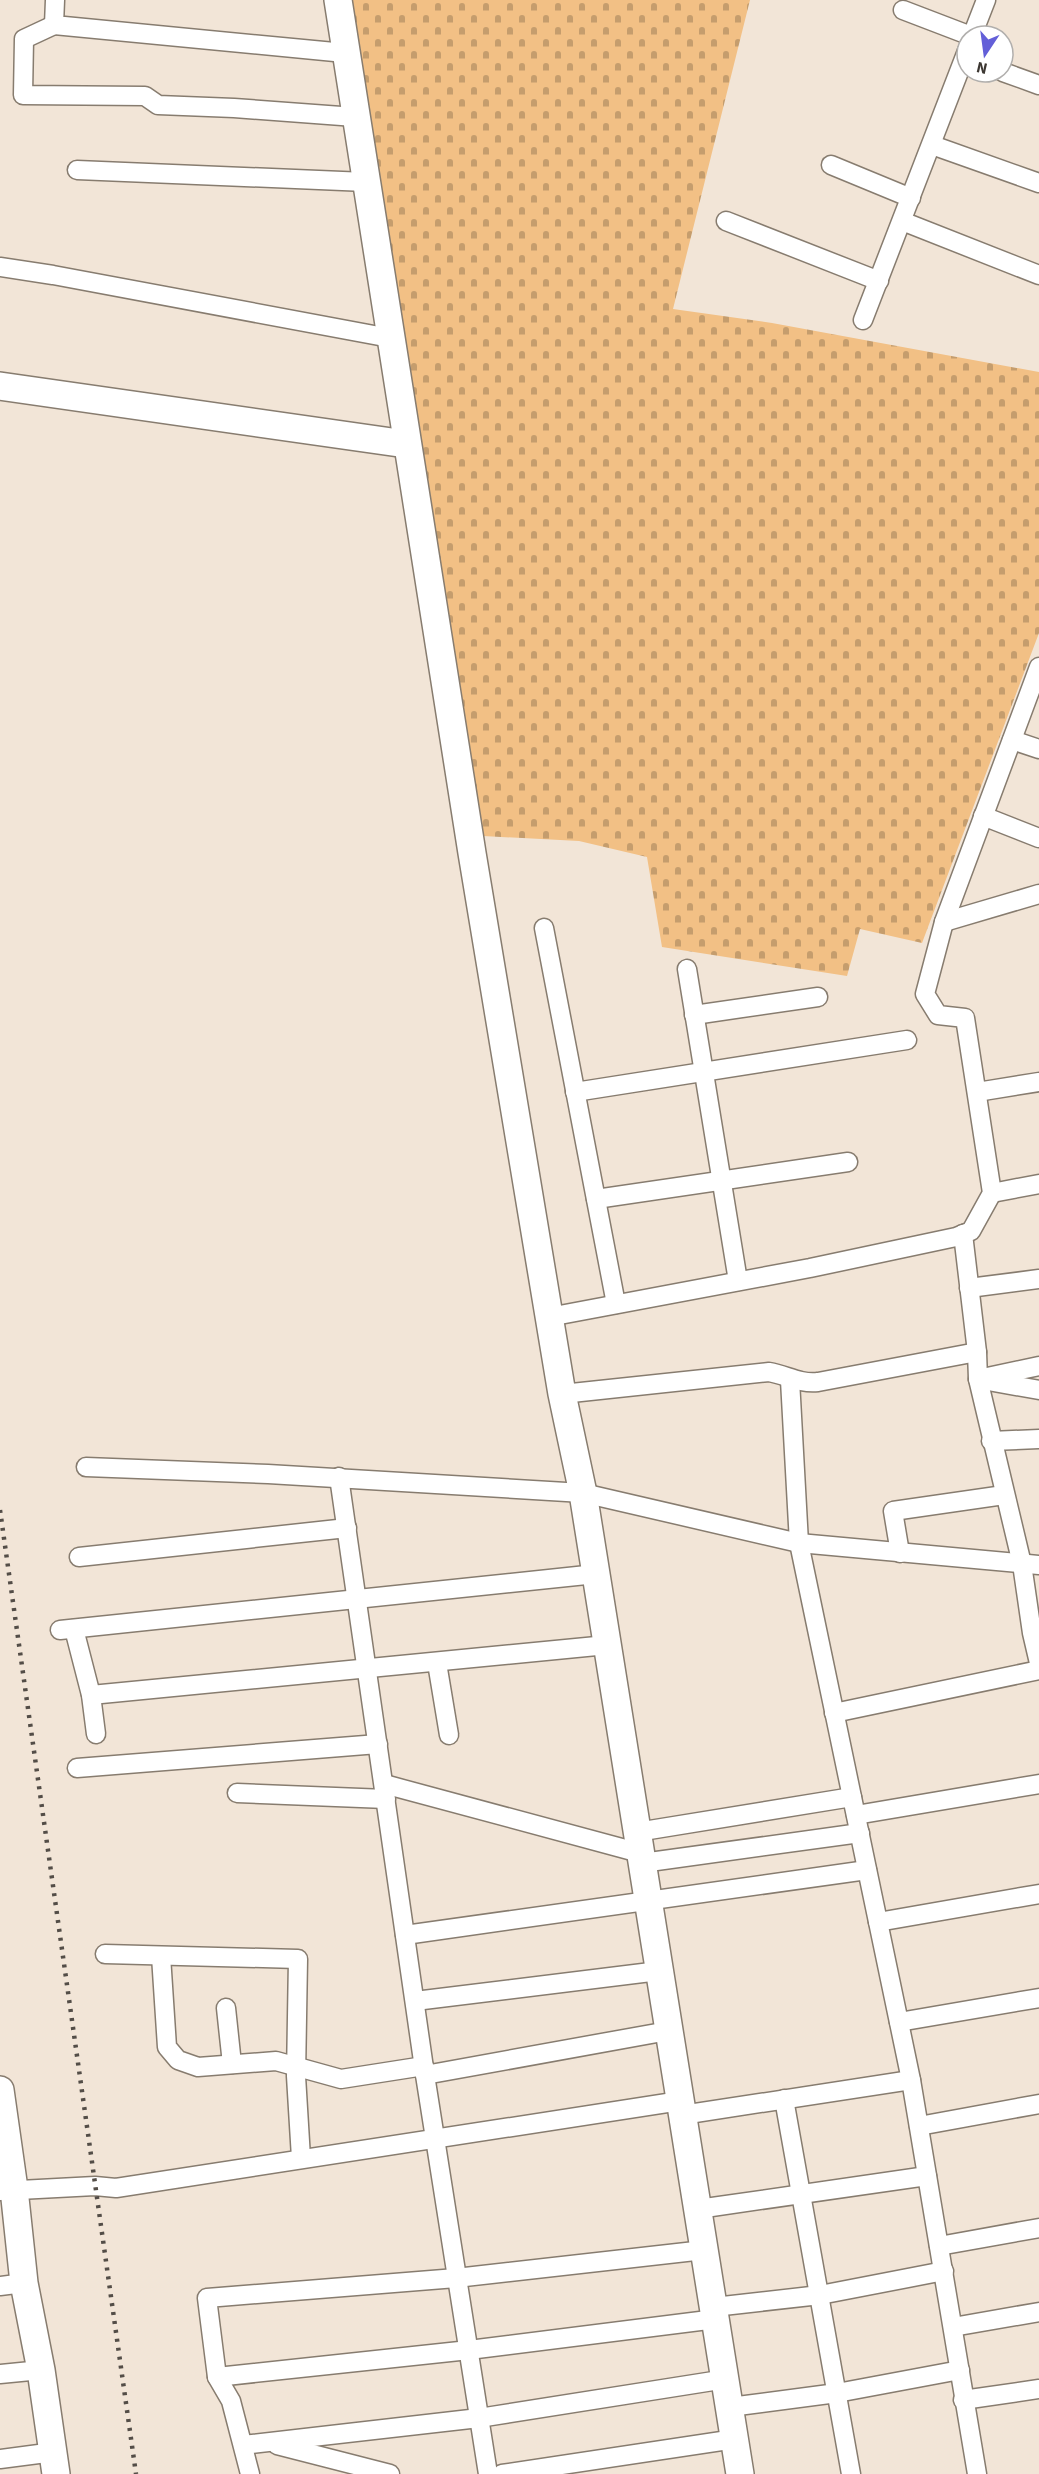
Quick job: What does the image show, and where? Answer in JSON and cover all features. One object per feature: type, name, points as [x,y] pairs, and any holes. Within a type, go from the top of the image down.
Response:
[{"type":"main road","points":[[338,0],[406,444],[549,1317],[596,1574],[740,2474]]},
{"type":"main road","points":[[0,386],[406,444]]},
{"type":"main road","points":[[1,2100],[12,2285],[41,2370],[55,2463]]},
{"type":"street","points":[[54,26],[55,0]]},
{"type":"street","points":[[977,24],[986,0]]},
{"type":"street","points":[[903,10],[955,30]]},
{"type":"street","points":[[345,52],[54,26],[24,39],[23,95],[145,96],[158,105],[355,117]]},
{"type":"street","points":[[1015,76],[1039,85]]},
{"type":"street","points":[[863,320],[955,84]]},
{"type":"street","points":[[932,145],[1039,183]]},
{"type":"street","points":[[831,165],[912,198]]},
{"type":"street","points":[[77,170],[366,182]]},
{"type":"street","points":[[726,221],[879,281]]},
{"type":"street","points":[[902,221],[1039,275]]},
{"type":"street","points":[[0,267],[390,338]]},
{"type":"street","points":[[549,1317],[738,1281],[971,1232],[992,1194],[965,1018],[938,1015],[925,994],[944,922],[1039,667]]},
{"type":"street","points":[[1012,740],[1039,749]]},
{"type":"street","points":[[983,816],[1039,838]]},
{"type":"street","points":[[944,922],[1039,894]]},
{"type":"street","points":[[544,928],[616,1304]]},
{"type":"street","points":[[687,969],[738,1281]]},
{"type":"street","points":[[694,1015],[818,997]]},
{"type":"street","points":[[575,1092],[907,1040]]},
{"type":"street","points":[[977,1092],[1039,1082]]},
{"type":"street","points":[[596,1199],[848,1162]]},
{"type":"street","points":[[992,1194],[1039,1184]]},
{"type":"street","points":[[963,1234],[977,1352],[978,1380],[1004,1495],[1030,1564],[1032,1633],[1039,1663]]},
{"type":"street","points":[[969,1288],[1039,1280]]},
{"type":"street","points":[[562,1394],[769,1372],[783,1375],[790,1380],[805,1383],[818,1382],[977,1352]]},
{"type":"street","points":[[978,1380],[1039,1366]]},
{"type":"street","points":[[790,1380],[799,1543],[911,2080],[977,2474]]},
{"type":"street","points":[[978,1380],[1039,1390]]},
{"type":"street","points":[[991,1441],[1039,1439]]},
{"type":"street","points":[[86,1467],[582,1492],[799,1543],[1030,1564]]},
{"type":"street","points":[[339,1478],[434,2139],[488,2474]]},
{"type":"street","points":[[900,1552],[893,1511],[1004,1495]]},
{"type":"street","points":[[79,1557],[346,1528]]},
{"type":"street","points":[[96,1734],[91,1695],[67,1629],[596,1574]]},
{"type":"street","points":[[91,1695],[607,1645]]},
{"type":"street","points":[[437,1663],[449,1735]]},
{"type":"street","points":[[834,1713],[1039,1670]]},
{"type":"street","points":[[77,1768],[378,1744]]},
{"type":"street","points":[[237,1793],[385,1792],[639,1849],[858,1824],[1039,1784]]},
{"type":"street","points":[[639,1849],[852,1797]]},
{"type":"street","points":[[405,1935],[867,1870]]},
{"type":"street","points":[[878,1922],[1039,1893]]},
{"type":"street","points":[[105,1954],[298,1959],[296,2068],[301,2158]]},
{"type":"street","points":[[161,1956],[167,2048],[178,2060],[198,2067],[276,2061],[341,2079],[424,2071],[668,2031]]},
{"type":"street","points":[[415,2001],[659,1971]]},
{"type":"street","points":[[899,2022],[1039,1998]]},
{"type":"street","points":[[226,2008],[232,2064]]},
{"type":"street","points":[[7,2190],[96,2186],[116,2188],[434,2139],[681,2108],[784,2099],[911,2080]]},
{"type":"street","points":[[784,2099],[851,2474]]},
{"type":"street","points":[[919,2126],[1039,2104]]},
{"type":"street","points":[[698,2209],[927,2176]]},
{"type":"street","points":[[939,2246],[1039,2228]]},
{"type":"street","points":[[250,2474],[231,2401],[217,2377],[207,2298],[456,2278],[704,2250]]},
{"type":"street","points":[[217,2377],[468,2350],[715,2313],[944,2271]]},
{"type":"street","points":[[953,2327],[1039,2312]]},
{"type":"street","points":[[0,2374],[41,2370]]},
{"type":"street","points":[[730,2407],[837,2393],[960,2370]]},
{"type":"street","points":[[243,2445],[479,2418],[726,2379]]},
{"type":"street","points":[[963,2400],[1039,2389]]},
{"type":"street","points":[[502,2474],[735,2439]]},
{"type":"street","points":[[267,2442],[390,2474]]},
{"type":"street","points":[[0,2459],[55,2463]]},
{"type":"green space","points":[[348,0],[750,0],[673,309],[772,323],[1039,372],[1039,633],[922,943],[860,929],[847,976],[662,947],[647,857],[579,841],[483,836]]},
{"type":"railway","points":[[0,1510],[136,2474]]}]
